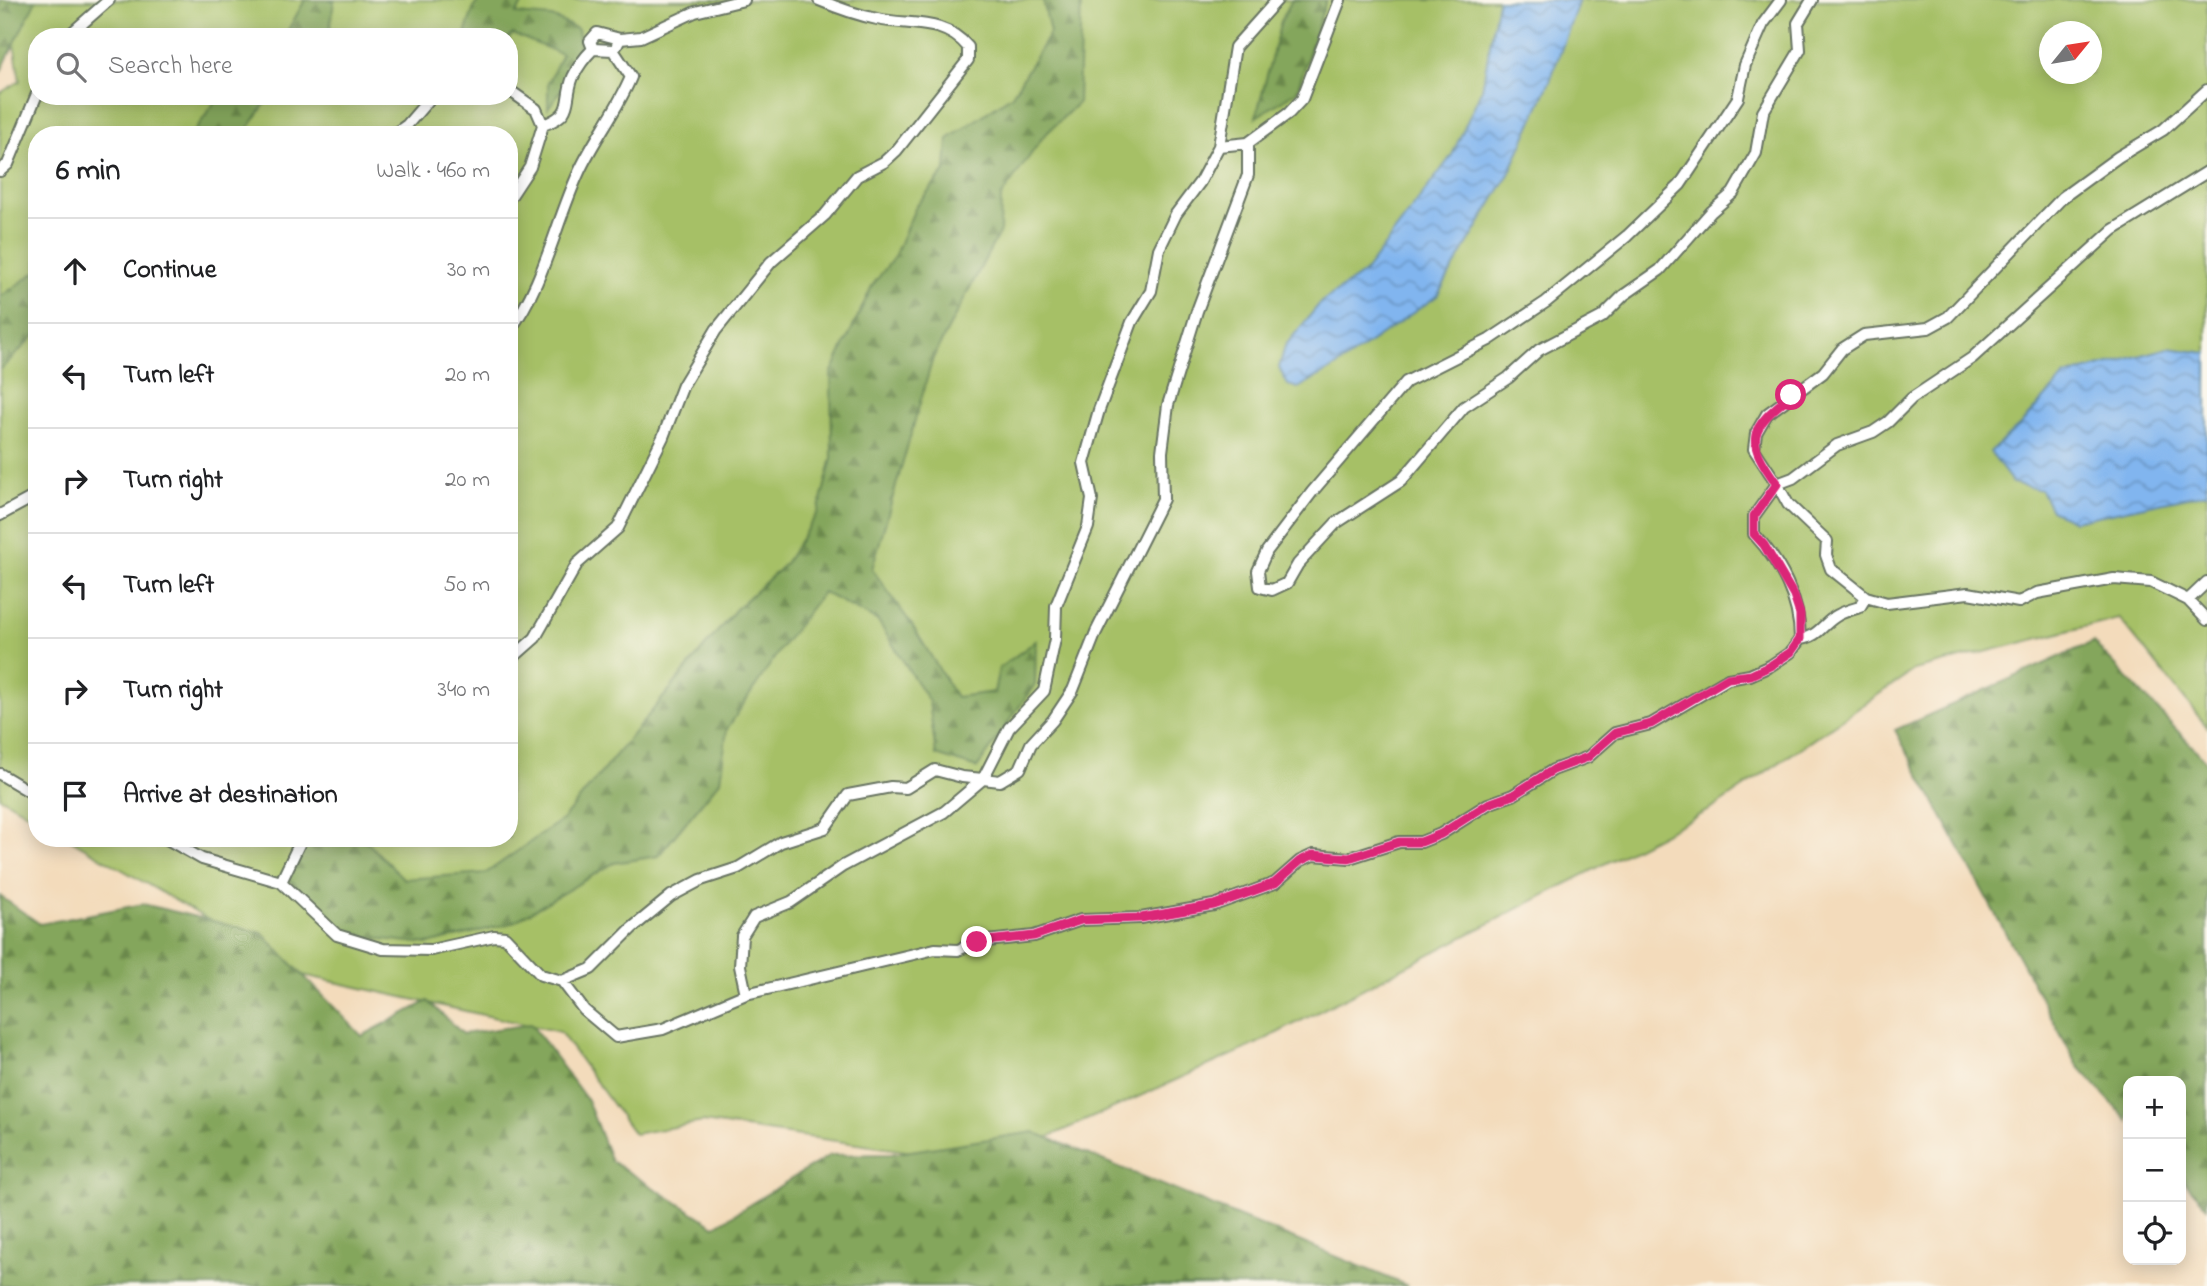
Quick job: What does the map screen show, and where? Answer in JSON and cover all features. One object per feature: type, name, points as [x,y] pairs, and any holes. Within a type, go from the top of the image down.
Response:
[{"type":"lane","points":[[77,28],[109,0]]},
{"type":"lane","points":[[593,49],[590,40],[597,33],[620,39],[641,37],[695,12],[744,0]]},
{"type":"lane","points":[[518,654],[535,639],[577,564],[618,528],[663,437],[683,385],[716,330],[771,262],[825,215],[857,176],[884,162],[897,150],[968,60],[968,47],[957,33],[934,24],[878,19],[819,0]]},
{"type":"lane","points":[[746,994],[740,966],[741,946],[743,936],[754,917],[790,902],[843,866],[944,812],[983,779],[1009,728],[1044,691],[1055,639],[1056,606],[1088,527],[1092,499],[1084,463],[1099,411],[1132,322],[1151,291],[1159,249],[1176,214],[1200,182],[1219,146],[1235,47],[1277,0]]},
{"type":"lane","points":[[1219,146],[1248,143],[1289,113],[1302,99],[1340,0]]},
{"type":"lane","points":[[1781,0],[1763,24],[1745,65],[1738,98],[1680,185],[1627,236],[1546,302],[1489,340],[1406,382],[1312,492],[1267,551],[1258,571],[1260,587],[1272,590],[1287,583],[1298,564],[1336,523],[1401,481],[1464,407],[1508,378],[1539,350],[1602,317],[1625,295],[1660,270],[1711,212],[1732,193],[1756,153],[1763,113],[1800,50],[1798,23],[1812,0]]},
{"type":"lane","points":[[613,50],[620,39]]},
{"type":"lane","points":[[593,49],[613,50]]},
{"type":"lane","points":[[543,125],[557,120],[566,112],[572,79],[593,49]]},
{"type":"lane","points":[[518,316],[530,295],[578,174],[631,78],[613,50]]},
{"type":"lane","points":[[2207,90],[2163,130],[2118,157],[2063,197],[1948,317],[1928,328],[1864,335],[1842,349],[1823,373],[1767,414],[1756,433],[1754,449],[1788,504],[1827,541],[1826,555],[1830,569],[1866,597],[1887,603],[1968,593],[2019,602],[2037,593],[2114,579],[2151,582],[2188,600],[2207,620]]},
{"type":"lane","points":[[518,96],[536,109],[543,125],[530,167],[518,185]]},
{"type":"lane","points":[[0,171],[8,164],[32,105]]},
{"type":"lane","points":[[406,126],[424,105]]},
{"type":"lane","points":[[562,981],[591,969],[632,928],[671,896],[701,880],[738,868],[781,842],[825,828],[848,795],[891,787],[906,788],[935,770],[962,777],[1000,781],[1020,769],[1031,744],[1053,720],[1073,690],[1096,632],[1163,499],[1161,452],[1168,405],[1182,369],[1196,311],[1248,174],[1248,143]]},
{"type":"lane","points":[[180,847],[202,859],[281,882],[337,935],[383,949],[432,950],[494,936],[505,937],[541,975],[562,981],[584,1010],[616,1037],[663,1029],[746,994],[935,949],[958,950],[977,942],[1034,936],[1081,920],[1141,918],[1214,905],[1275,883],[1300,861],[1313,855],[1349,858],[1399,842],[1421,842],[1441,834],[1488,804],[1513,795],[1553,770],[1588,757],[1615,733],[1651,724],[1728,678],[1751,675],[1791,652],[1800,639],[1800,614],[1794,596],[1764,545],[1754,534],[1754,516],[1777,484],[1793,478],[1837,445],[1873,432],[1888,422],[1912,398],[1972,358],[2113,230],[2207,172]]},
{"type":"lane","points":[[0,515],[28,500]]},
{"type":"lane","points":[[2188,600],[2207,582]]},
{"type":"lane","points":[[1800,639],[1811,638],[1836,615],[1860,607],[1866,597]]},
{"type":"lane","points":[[0,774],[28,791]]},
{"type":"lane","points":[[281,882],[298,847]]},
{"type":"green space","points":[[0,0],[36,0],[0,73]]},
{"type":"green space","points":[[7,0],[2207,0],[2207,727],[2119,618],[1914,670],[1713,808],[1252,1046],[990,1163],[703,1122],[634,1134],[560,1032],[303,975],[83,847],[518,847],[518,126],[28,126],[28,814],[0,797],[0,93],[20,81]]},
{"type":"green space","points":[[305,0],[334,0],[330,28],[289,28]]},
{"type":"green space","points":[[479,0],[525,0],[516,14],[552,17],[578,29],[576,61],[567,81],[548,108],[548,83],[562,54],[518,36],[518,28],[467,28]]},
{"type":"green space","points":[[1043,0],[1081,0],[1078,103],[1043,137],[1001,197],[1000,231],[933,358],[872,569],[912,625],[956,697],[994,692],[999,668],[1036,641],[1035,684],[977,768],[936,755],[929,702],[878,621],[823,592],[783,645],[727,729],[720,781],[658,856],[614,863],[512,923],[428,944],[373,938],[341,930],[288,878],[305,847],[372,847],[404,879],[486,873],[563,819],[736,609],[784,565],[818,512],[832,458],[831,374],[872,286],[894,257],[916,206],[946,170],[948,139],[1012,95],[1050,33]]},
{"type":"green space","points":[[1292,0],[1326,0],[1297,91],[1256,117],[1281,21]]},
{"type":"green space","points":[[213,105],[264,105],[250,126],[198,126]]},
{"type":"green space","points":[[28,277],[28,342],[0,370],[0,297]]},
{"type":"green space","points":[[2093,642],[2207,762],[2207,1207],[2186,1184],[2186,1076],[2123,1076],[2123,1116],[2078,1066],[1895,730]]},
{"type":"green space","points":[[0,896],[40,924],[143,904],[262,933],[362,1036],[428,1001],[463,1034],[531,1024],[587,1100],[611,1161],[715,1226],[830,1155],[891,1154],[1034,1132],[1408,1286],[0,1286]]},
{"type":"water","points":[[1498,0],[1579,0],[1550,81],[1509,174],[1437,296],[1334,368],[1298,388],[1288,385],[1279,368],[1285,346],[1321,302],[1364,273],[1452,155],[1482,89]]},
{"type":"water","points":[[2168,348],[2207,353],[2207,493],[2074,521],[2051,510],[2041,490],[2013,483],[1990,452],[2021,424],[2065,376]]},
{"type":"route","points":[[977,942],[1009,941],[1034,936],[1081,920],[1141,918],[1214,905],[1275,883],[1300,861],[1313,855],[1349,858],[1399,842],[1421,842],[1441,834],[1488,804],[1513,795],[1553,770],[1573,765],[1588,757],[1615,733],[1651,724],[1728,678],[1751,675],[1791,652],[1800,639],[1800,614],[1783,575],[1754,534],[1754,516],[1777,484],[1754,449],[1756,433],[1767,414],[1791,395]]}]
